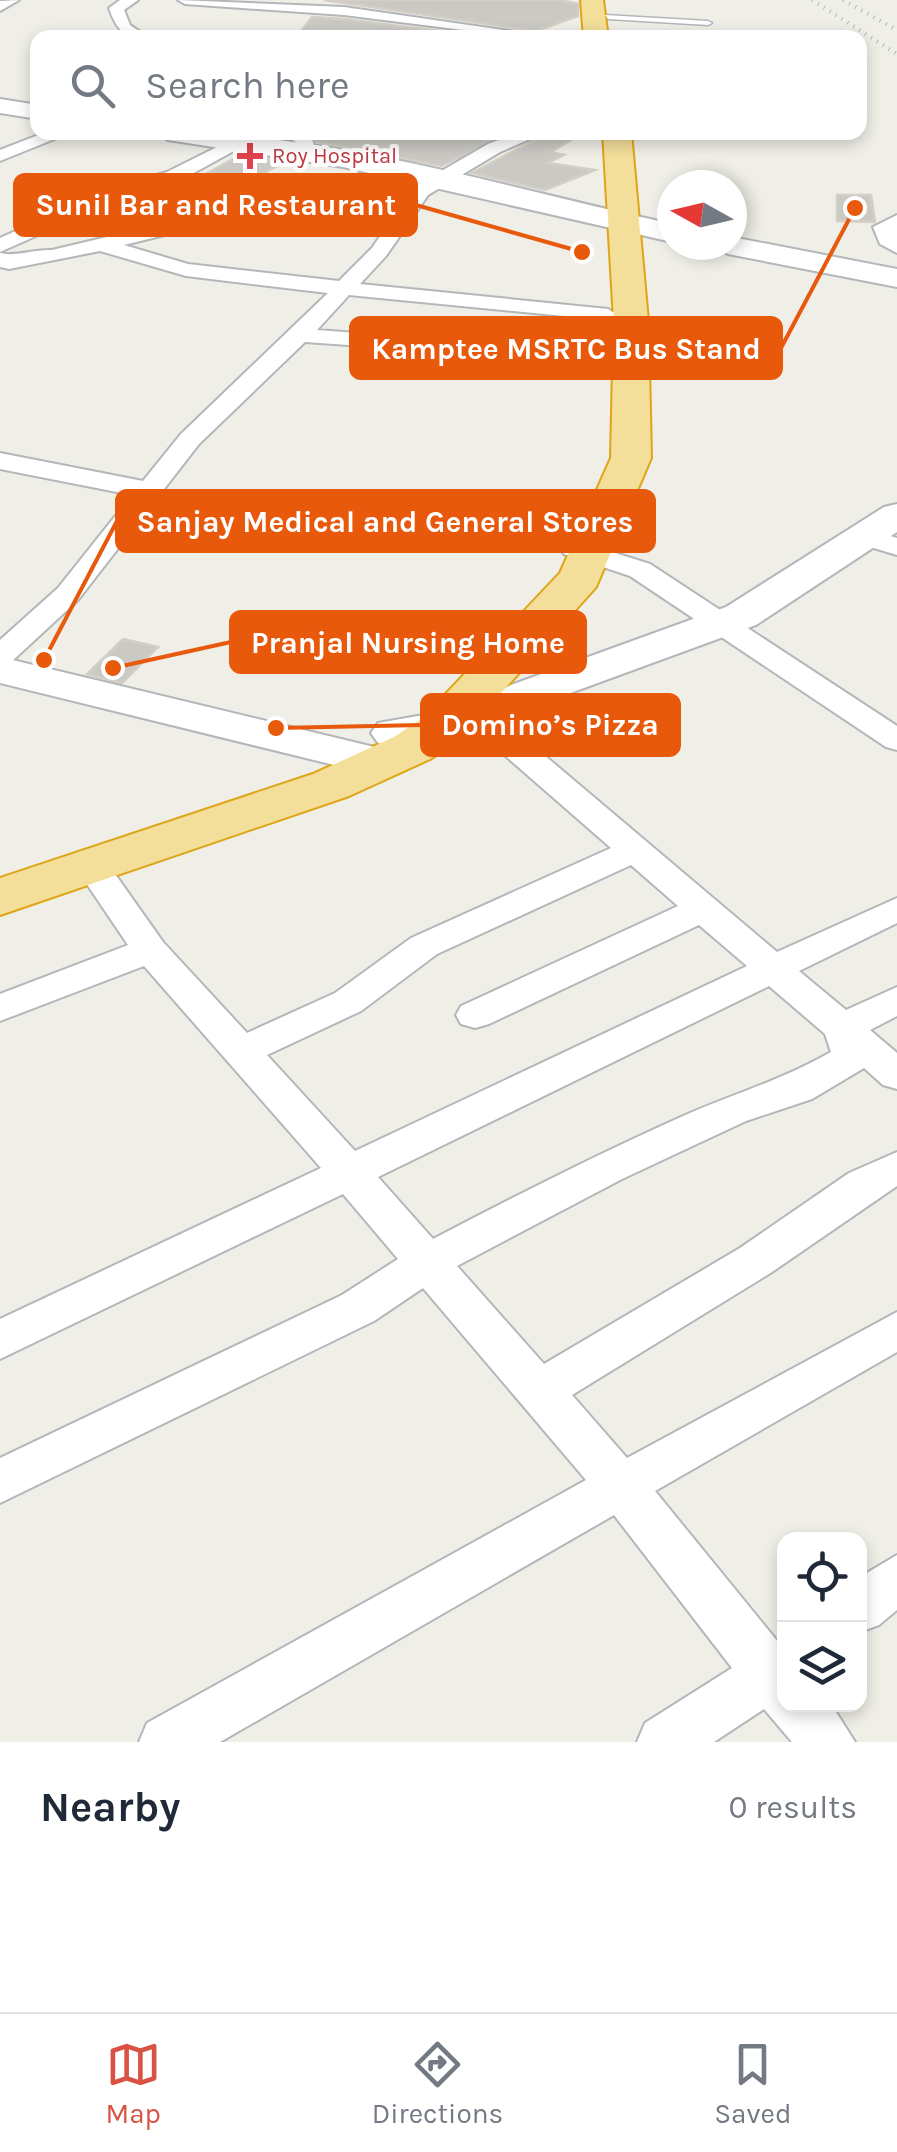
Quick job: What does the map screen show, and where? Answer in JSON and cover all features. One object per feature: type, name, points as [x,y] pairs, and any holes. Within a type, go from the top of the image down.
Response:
[{"type":"highway","points":[[0,897],[390,748],[580,578],[583,549],[631,458],[603,140]]},
{"type":"highway","points":[[610,219],[616,140]]},
{"type":"highway","points":[[0,880],[390,748]]},
{"type":"street","points":[[0,7],[12,0]]},
{"type":"street","points":[[128,30],[123,27],[116,8],[131,0]]},
{"type":"street","points":[[185,0],[314,4],[499,30]]},
{"type":"street","points":[[294,26],[314,4]]},
{"type":"street","points":[[0,106],[30,111]]},
{"type":"street","points":[[0,156],[43,140]]},
{"type":"street","points":[[217,140],[306,140],[436,180],[657,229]]},
{"type":"street","points":[[0,656],[68,594],[190,439],[379,252],[420,191],[494,148],[516,140]]},
{"type":"street","points":[[0,246],[123,190],[174,176],[235,143]]},
{"type":"street","points":[[897,221],[882,226],[887,240],[897,246]]},
{"type":"street","points":[[0,260],[9,263],[32,255],[52,256],[170,228]]},
{"type":"street","points":[[0,283],[101,245],[186,270],[616,320]]},
{"type":"street","points":[[747,249],[897,278]]},
{"type":"street","points":[[299,335],[616,320]]},
{"type":"street","points":[[0,462],[152,491]]},
{"type":"street","points":[[0,688],[390,748],[741,616],[887,533]]},
{"type":"street","points":[[583,549],[640,570],[897,740]]},
{"type":"street","points":[[0,670],[390,748],[634,850],[897,1075]]},
{"type":"street","points":[[240,1052],[348,1002],[424,946],[634,850]]},
{"type":"street","points":[[91,865],[150,950],[621,1486],[777,1675]]},
{"type":"street","points":[[476,1016],[704,909]]},
{"type":"street","points":[[0,1340],[897,909]]},
{"type":"street","points":[[0,1008],[150,950]]},
{"type":"street","points":[[842,1028],[897,1000]]},
{"type":"street","points":[[0,1482],[358,1308],[427,1262],[606,1168],[732,1112],[798,1090],[852,1057],[842,1028]]},
{"type":"street","points":[[538,1392],[756,1260],[864,1184],[897,1168]]},
{"type":"street","points":[[167,1742],[897,1330]]},
{"type":"street","points":[[867,1603],[897,1580]]},
{"type":"street","points":[[665,1742],[777,1687]]},
{"type":"street","points":[[805,1712],[827,1742]]},
{"type":"lane","points":[[602,18],[708,22]]},
{"type":"building","points":[[324,0],[560,0],[578,4],[578,16],[529,30]]},
{"type":"building","points":[[312,17],[431,30],[302,30]]},
{"type":"building","points":[[316,140],[492,140],[442,166]]},
{"type":"building","points":[[535,140],[571,140],[551,152],[564,155],[548,163],[595,170],[545,190],[472,173]]},
{"type":"building","points":[[240,155],[286,162],[237,186],[199,178]]},
{"type":"building","points":[[837,195],[871,195],[875,222],[837,221]]},
{"type":"building","points":[[123,639],[158,647],[122,683],[87,674]]},
{"type":"railway","points":[[812,0],[859,30]]},
{"type":"railway","points":[[843,0],[897,30]]},
{"type":"railway","points":[[867,35],[897,54]]},
{"type":"place","name":"Roy Hospital","points":[[250,156]]},
{"type":"place","name":"Kamptee MSRTC Bus Stand","points":[[855,208]]},
{"type":"place","name":"Sunil Bar and Restaurant","points":[[582,252]]},
{"type":"place","name":"Sanjay Medical and General Stores","points":[[44,660]]},
{"type":"place","name":"Pranjal Nursing Home","points":[[113,668]]},
{"type":"place","name":"Domino’s Pizza","points":[[276,728]]}]
